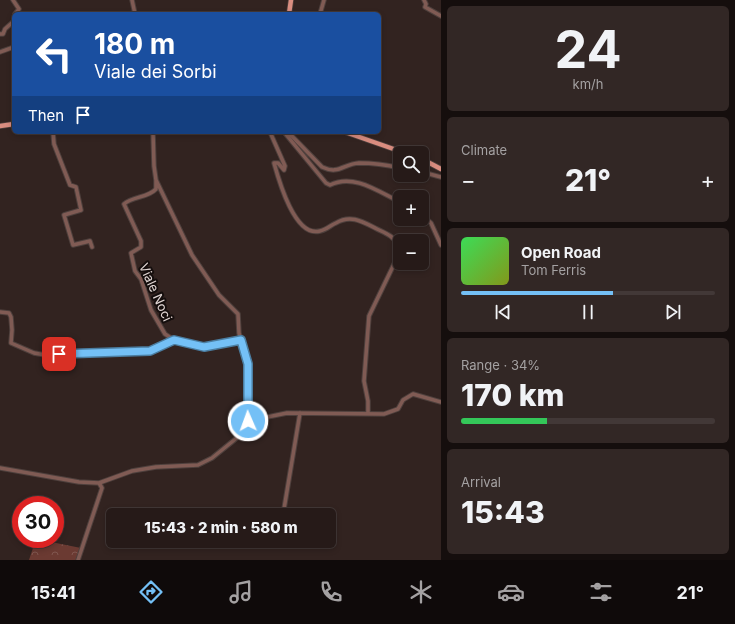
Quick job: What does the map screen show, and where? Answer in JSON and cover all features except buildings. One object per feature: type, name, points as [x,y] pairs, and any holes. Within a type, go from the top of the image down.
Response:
[{"type":"main road","points":[[289,12],[291,0]]},
{"type":"main road","points":[[0,126],[12,124]]},
{"type":"main road","points":[[351,134],[393,149]]},
{"type":"main road","points":[[429,163],[441,169]]},
{"type":"street","points":[[14,0],[19,9],[17,12]]},
{"type":"street","points":[[132,0],[135,12]]},
{"type":"street","points":[[321,12],[324,0]]},
{"type":"street","points":[[424,0],[426,4],[425,7],[441,16]]},
{"type":"street","points":[[0,34],[3,34],[12,21]]},
{"type":"street","points":[[0,52],[12,48]]},
{"type":"street","points":[[53,134],[54,144],[70,185],[76,186],[81,210],[64,215],[73,245],[90,240],[92,247]]},
{"type":"street","points":[[0,468],[79,482],[99,483],[132,472],[156,467],[198,465],[212,458],[238,437],[248,421],[248,364],[241,340],[238,314],[219,295],[192,255],[156,180],[153,134]]},
{"type":"street","points":[[271,134],[285,166],[284,170],[278,163],[274,163],[282,193],[300,225],[305,229],[315,232],[321,231],[343,219],[355,219],[389,234],[398,245],[398,256],[369,316],[364,381],[368,401],[368,413]]},
{"type":"street","points":[[286,134],[326,183],[330,185],[336,182],[349,181],[365,184],[393,198]]},
{"type":"street","points":[[290,134],[322,167],[329,170],[337,170],[359,164],[393,167]]},
{"type":"street","points":[[429,174],[441,177]]},
{"type":"street","name":"Viale Noci","points":[[156,180],[156,189],[153,192],[130,200],[124,204],[141,241],[141,247],[131,253],[135,271],[141,279],[151,310],[164,334],[174,340]]},
{"type":"street","points":[[429,221],[441,245]]},
{"type":"street","points":[[0,312],[9,313],[11,317],[11,344],[34,353],[51,356],[72,353],[150,351],[174,340],[204,347],[241,340]]},
{"type":"street","points":[[248,421],[288,413],[384,414],[398,409],[403,400],[413,394],[441,402]]},
{"type":"street","points":[[284,508],[300,413]]},
{"type":"street","points":[[78,560],[102,488],[99,483]]},
{"type":"green space","points":[[64,545],[81,548],[76,560],[29,560],[33,548],[64,548]]},
{"type":"route","points":[[59,354],[150,351],[174,340],[204,347],[241,340],[248,364],[248,421]]}]
